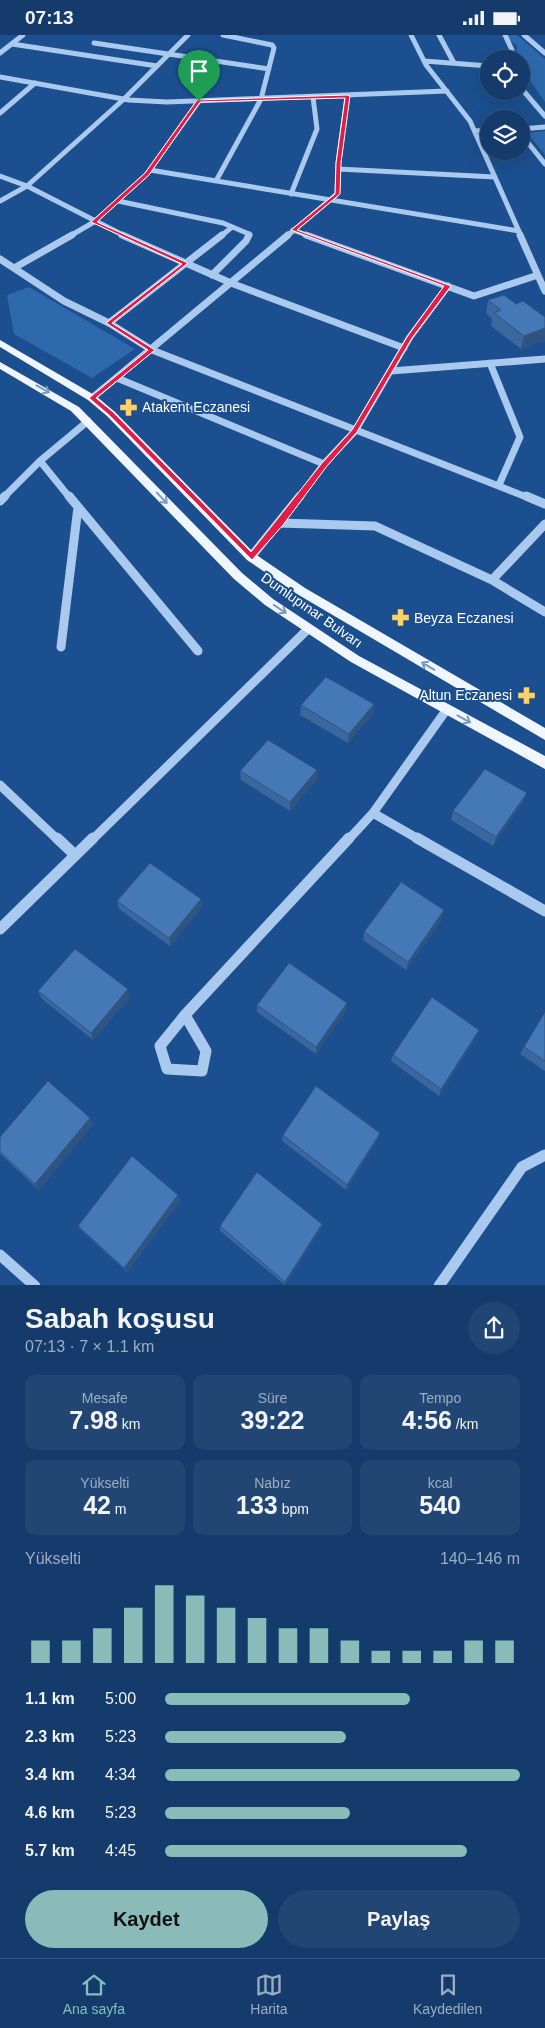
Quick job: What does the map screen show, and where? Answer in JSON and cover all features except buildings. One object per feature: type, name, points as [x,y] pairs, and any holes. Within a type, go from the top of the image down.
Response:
[{"type":"main road","name":"Dumlupınar Bulvarı","points":[[0,343],[92,398],[111,414],[252,557],[302,591],[545,735]]},
{"type":"main road","name":"Dumlupınar Bulvarı","points":[[0,365],[60,398],[88,421],[238,576],[269,602],[355,659],[545,763]]},
{"type":"street","points":[[0,53],[23,35]]},
{"type":"street","points":[[0,201],[27,186],[124,99],[188,35]]},
{"type":"street","points":[[216,181],[261,99],[274,48],[272,45],[254,40],[223,35]]},
{"type":"street","points":[[254,40],[264,35]]},
{"type":"street","points":[[411,35],[424,61],[470,121],[545,291]]},
{"type":"street","points":[[439,35],[454,63]]},
{"type":"street","points":[[504,35],[512,50]]},
{"type":"street","points":[[524,35],[545,53]]},
{"type":"street","points":[[94,43],[269,69]]},
{"type":"street","points":[[12,44],[157,66]]},
{"type":"street","points":[[424,61],[480,65]]},
{"type":"street","points":[[0,77],[124,99],[199,101],[447,91]]},
{"type":"street","points":[[0,113],[35,83]]},
{"type":"street","points":[[92,398],[152,350],[337,194],[338,169],[347,96]]},
{"type":"street","points":[[290,194],[317,129],[313,97]]},
{"type":"street","points":[[530,98],[545,115]]},
{"type":"street","points":[[14,268],[94,222],[118,201],[150,170],[199,101]]},
{"type":"street","points":[[530,128],[545,127]]},
{"type":"street","points":[[475,131],[480,131]]},
{"type":"street","points":[[530,145],[545,164]]},
{"type":"street","points":[[338,169],[495,177]]},
{"type":"street","points":[[150,170],[519,231]]},
{"type":"street","points":[[0,176],[27,186],[94,222],[212,275],[404,348]]},
{"type":"street","points":[[118,201],[176,212],[232,227],[249,234],[246,241],[212,275]]},
{"type":"street","points":[[108,323],[232,227]]},
{"type":"street","points":[[293,230],[474,296],[537,272],[545,267]]},
{"type":"street","points":[[0,259],[64,301],[108,323],[152,350],[545,504]]},
{"type":"street","points":[[252,557],[324,464],[355,431],[404,348],[448,286]]},
{"type":"street","points":[[391,371],[545,359]]},
{"type":"street","points":[[490,363],[520,437],[499,485]]},
{"type":"street","points":[[117,378],[324,464]]},
{"type":"street","points":[[0,499],[40,461],[88,421]]},
{"type":"street","points":[[40,461],[198,651]]},
{"type":"street","points":[[61,647],[78,507]]},
{"type":"street","points":[[280,523],[375,526],[492,579],[545,612]]},
{"type":"street","points":[[492,579],[545,524]]},
{"type":"street","points":[[0,929],[308,629]]},
{"type":"street","points":[[185,1015],[206,1051],[202,1071],[166,1069],[160,1046],[185,1015],[373,813],[447,709]]},
{"type":"street","points":[[0,785],[75,855]]},
{"type":"street","points":[[373,813],[545,911]]},
{"type":"street","points":[[439,1285],[522,1167],[545,1155]]},
{"type":"street","points":[[0,1255],[35,1285]]},
{"type":"shaded area","points":[[504,35],[517,35],[545,59],[545,102],[530,81],[530,50],[517,50],[517,46]]},
{"type":"shaded area","points":[[545,131],[545,155],[530,137],[530,133]]},
{"type":"shaded area","points":[[29,287],[135,349],[92,378],[14,334],[7,295]]},
{"type":"place","name":"Atakent Eczanesi","points":[[128,407]]},
{"type":"place","name":"Beyza Eczanesi","points":[[400,618]]},
{"type":"place","name":"Altun Eczanesi","points":[[526,695]]},
{"type":"route","points":[[347,96],[338,163],[337,194],[293,230],[448,286],[410,337],[355,431],[324,464],[252,557],[111,414],[92,398],[152,350],[108,323],[186,263],[94,222],[147,174],[176,136],[199,101],[347,96]]}]
